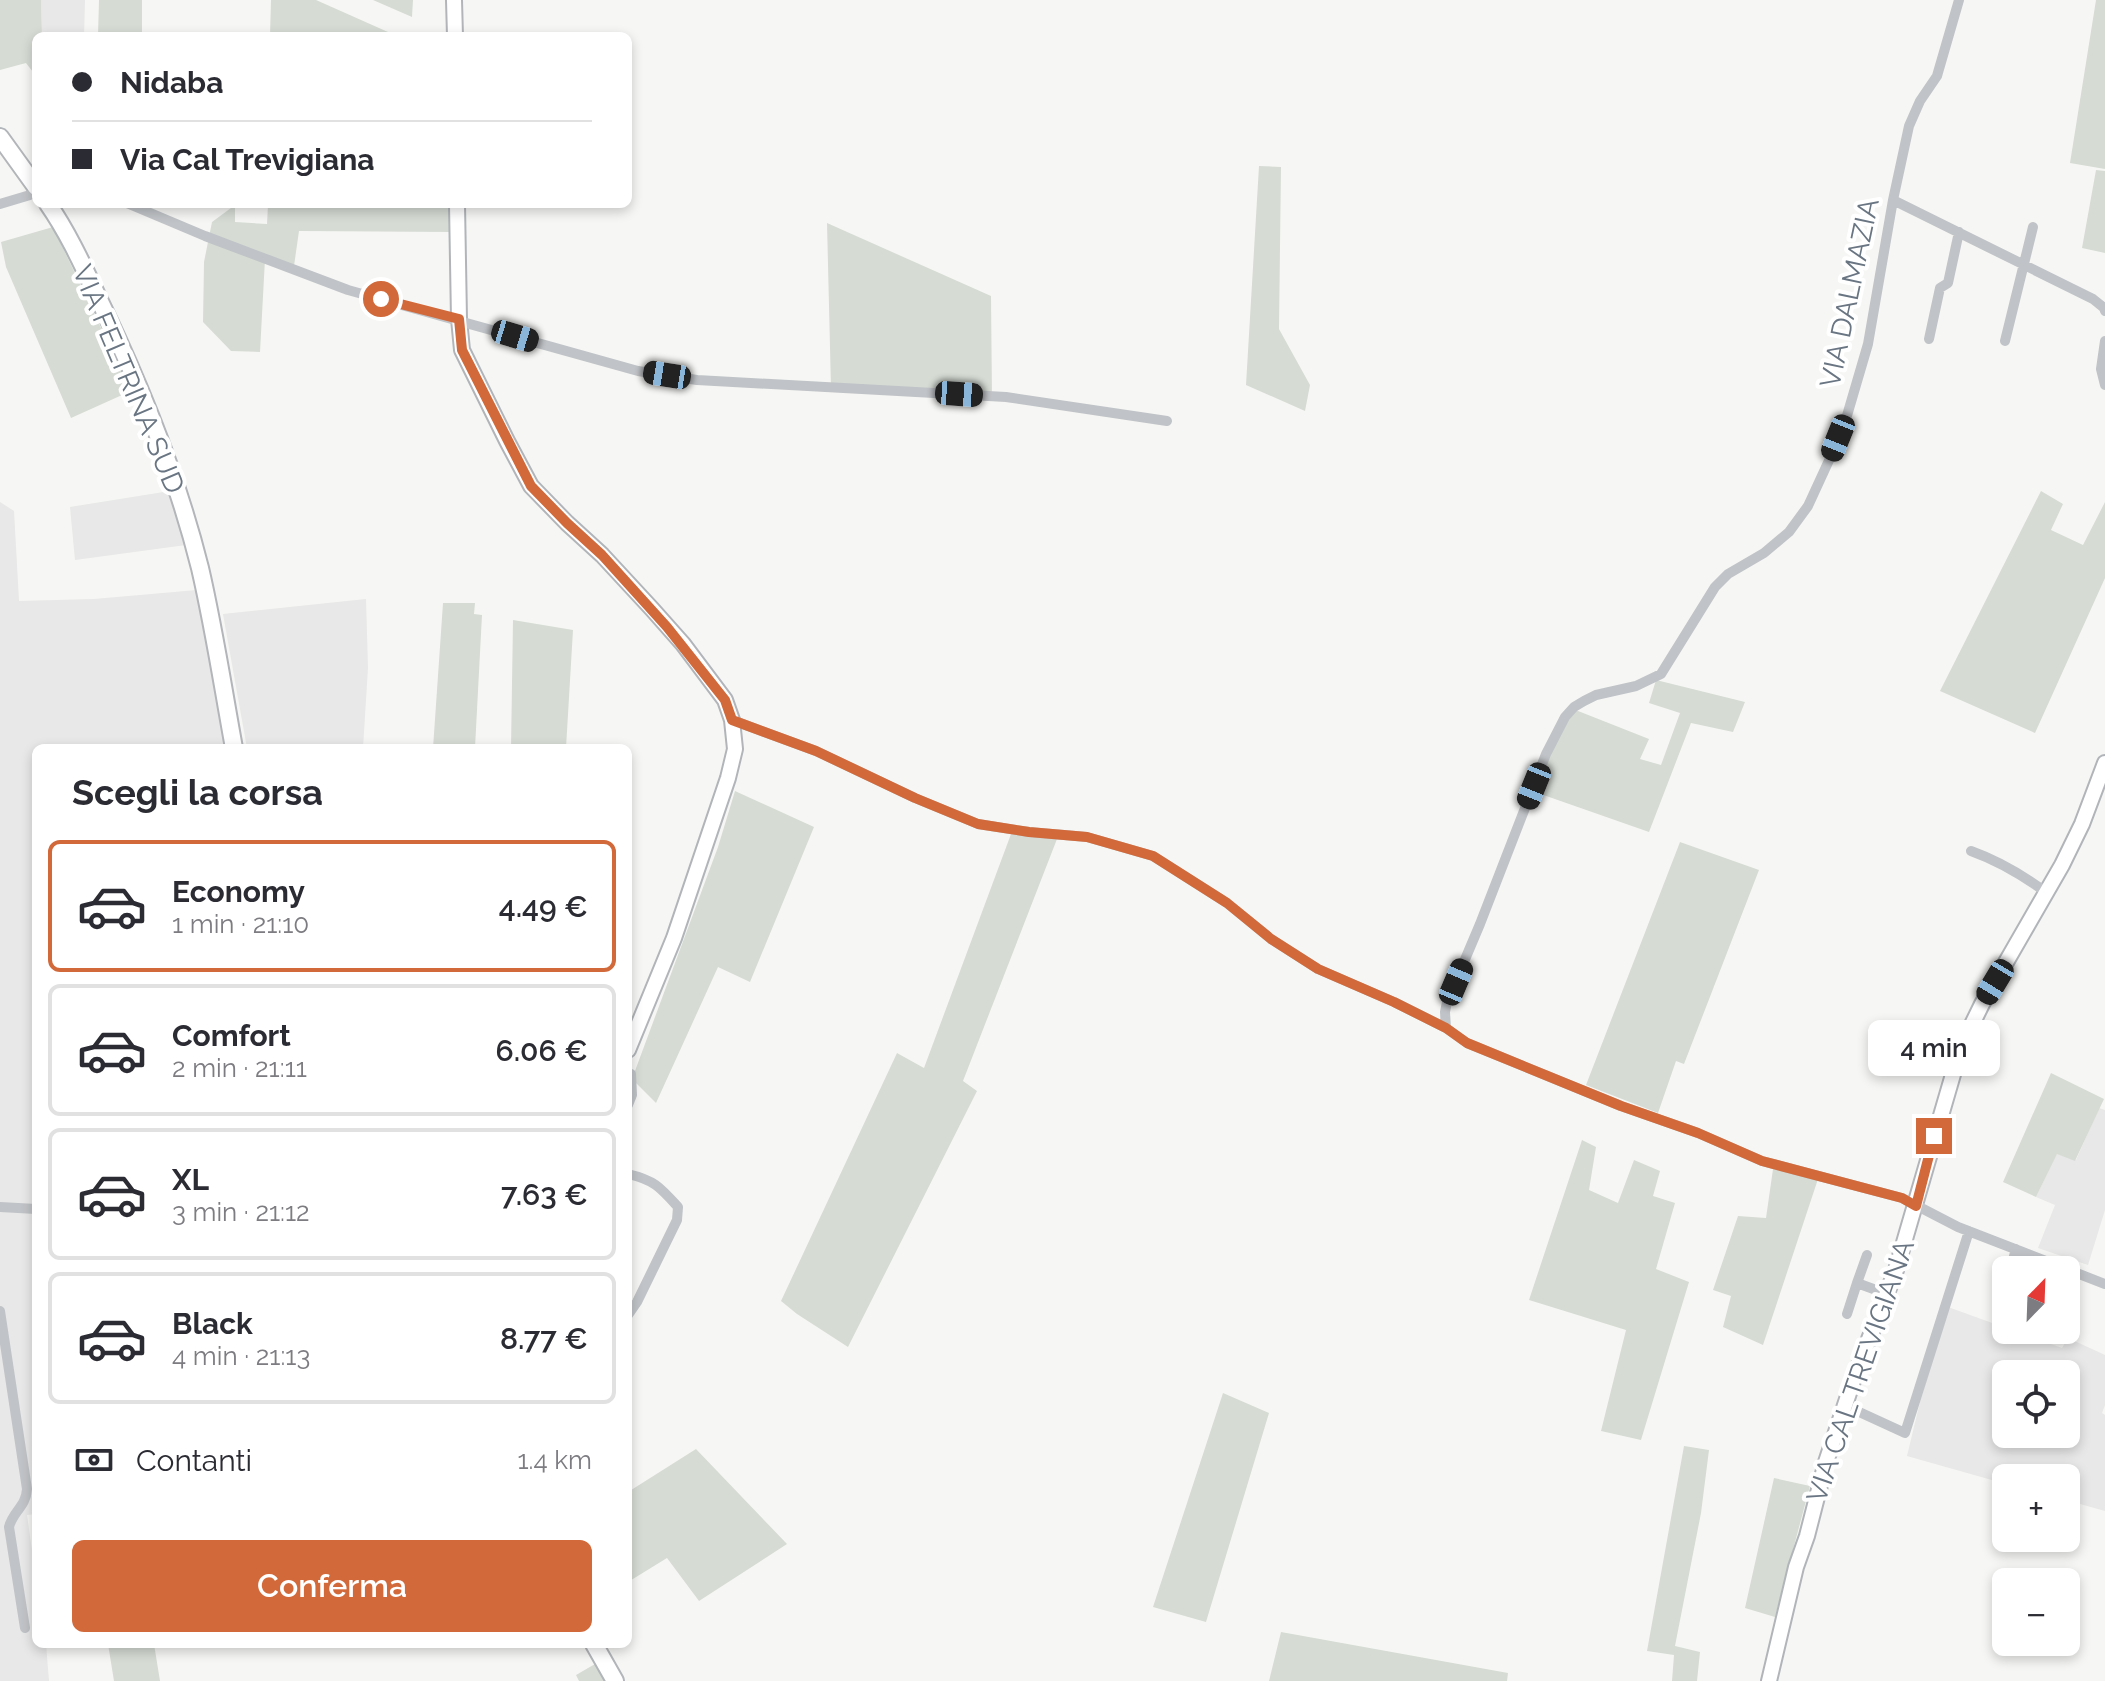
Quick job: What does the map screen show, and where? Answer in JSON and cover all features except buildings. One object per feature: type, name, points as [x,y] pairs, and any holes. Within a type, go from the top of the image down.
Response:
[{"type":"main road","points":[[0,137],[32,189]]},
{"type":"main road","name":"VIA FELTRINA SUD","points":[[50,208],[118,340],[171,470],[200,568],[233,744]]},
{"type":"main road","points":[[596,1648],[615,1681]]},
{"type":"street","points":[[454,0],[455,32]]},
{"type":"street","name":"VIA DALMAZIA","points":[[1446,1028],[1447,1002],[1546,754],[1565,717],[1574,707],[1596,695],[1649,682],[1661,674],[1715,587],[1728,574],[1764,553],[1789,532],[1808,506],[1846,419],[1868,344],[1909,126],[1915,109],[1937,76],[1959,0]]},
{"type":"street","points":[[0,204],[32,191]]},
{"type":"street","points":[[1893,200],[2093,299],[2105,311]]},
{"type":"street","points":[[138,208],[348,290],[638,371],[697,380],[1006,397],[1167,421]]},
{"type":"street","points":[[457,208],[462,350],[531,486],[602,555],[662,621],[725,700],[732,720],[735,749],[728,778],[674,938],[632,1040]]},
{"type":"street","points":[[2005,341],[2033,227]]},
{"type":"street","points":[[1929,339],[1940,288],[1948,283],[1959,232]]},
{"type":"street","points":[[2105,341],[2101,369],[2105,385]]},
{"type":"street","points":[[732,720],[816,751],[978,824],[1087,837],[1153,856],[1227,903],[1271,939],[1318,969],[1394,1002],[1446,1028],[1467,1043],[1762,1161],[1902,1198],[1969,1231],[2031,1256]]},
{"type":"street","name":"VIA CAL TREVIGIANA","points":[[1769,1681],[1796,1567],[1826,1462],[1916,1206],[1961,1047],[2082,824],[2105,763]]},
{"type":"street","points":[[1971,851],[1987,856],[2047,893]]},
{"type":"street","points":[[632,1175],[665,1191],[678,1207],[677,1220],[632,1309]]},
{"type":"street","points":[[0,1207],[32,1209]]},
{"type":"street","points":[[1844,1405],[1905,1433],[1969,1231]]},
{"type":"street","points":[[2014,1256],[2016,1249]]},
{"type":"street","points":[[1847,1314],[1867,1255]]},
{"type":"street","points":[[2080,1275],[2105,1284]]},
{"type":"street","points":[[1857,1283],[1887,1294]]},
{"type":"street","points":[[0,1311],[27,1489],[26,1500],[9,1527],[25,1628]]},
{"type":"shaded area","points":[[0,0],[41,0],[42,32],[32,32],[32,71],[26,63],[0,70]]},
{"type":"shaded area","points":[[41,0],[85,0],[84,32],[42,32]]},
{"type":"shaded area","points":[[99,0],[142,0],[142,32],[98,32]]},
{"type":"shaded area","points":[[271,0],[316,0],[388,32],[270,32]]},
{"type":"shaded area","points":[[373,0],[413,0],[412,17]]},
{"type":"shaded area","points":[[2096,0],[2105,0],[2105,169],[2070,163]]},
{"type":"shaded area","points":[[1259,166],[1281,167],[1279,329],[1310,385],[1305,411],[1246,385]]},
{"type":"shaded area","points":[[2096,170],[2105,171],[2105,253],[2082,248]]},
{"type":"shaded area","points":[[235,208],[235,222],[267,224],[268,208],[451,208],[451,232],[299,231],[293,273],[265,259],[260,352],[231,351],[203,322],[204,262],[212,222]]},
{"type":"shaded area","points":[[827,223],[991,296],[992,398],[831,389]]},
{"type":"shaded area","points":[[53,227],[131,391],[71,418],[6,267],[1,242]]},
{"type":"shaded area","points":[[170,491],[186,545],[75,560],[70,507]]},
{"type":"shaded area","points":[[2041,491],[2063,504],[2051,530],[2083,545],[2105,502],[2105,578],[2035,733],[1940,691]]},
{"type":"shaded area","points":[[0,502],[14,511],[19,601],[94,599],[197,590],[226,744],[32,744],[32,1514],[27,1515],[32,1550],[32,1648],[46,1648],[49,1681],[0,1681]]},
{"type":"shaded area","points":[[366,599],[368,668],[363,744],[246,744],[223,614]]},
{"type":"shaded area","points":[[443,603],[475,603],[474,614],[482,615],[475,744],[433,744]]},
{"type":"shaded area","points":[[513,620],[573,630],[566,744],[511,744]]},
{"type":"shaded area","points":[[1656,680],[1745,702],[1733,732],[1691,723],[1649,832],[1532,791],[1573,709],[1649,739],[1640,759],[1661,765],[1680,713],[1649,703]]},
{"type":"shaded area","points":[[735,791],[814,827],[750,982],[718,967],[656,1103],[632,1079],[718,847]]},
{"type":"shaded area","points":[[1011,834],[1057,839],[963,1081],[977,1091],[848,1347],[781,1301],[897,1053],[924,1068]]},
{"type":"shaded area","points":[[1680,842],[1759,870],[1684,1064],[1676,1061],[1658,1113],[1586,1085]]},
{"type":"shaded area","points":[[2051,1073],[2104,1099],[2075,1161],[2057,1154],[2036,1197],[2003,1182]]},
{"type":"shaded area","points":[[2099,1108],[2105,1110],[2105,1210],[2088,1265],[2080,1262],[2080,1256],[2062,1256],[2038,1248],[2055,1205],[2036,1197],[2057,1153],[2076,1160]]},
{"type":"shaded area","points":[[1582,1140],[1596,1147],[1589,1190],[1618,1203],[1634,1160],[1660,1171],[1653,1196],[1675,1203],[1656,1269],[1689,1282],[1641,1440],[1601,1431],[1626,1330],[1529,1300]]},
{"type":"shaded area","points":[[1773,1169],[1818,1179],[1763,1345],[1723,1327],[1731,1296],[1713,1290],[1738,1216],[1766,1218]]},
{"type":"shaded area","points":[[1948,1307],[1992,1323],[1992,1344],[2051,1344],[2062,1348],[2064,1344],[2080,1344],[2105,1355],[2105,1405],[2102,1413],[2105,1415],[2105,1511],[2080,1504],[2080,1464],[1992,1464],[1992,1480],[1907,1456]]},
{"type":"shaded area","points":[[1223,1393],[1269,1413],[1206,1622],[1153,1607]]},
{"type":"shaded area","points":[[1684,1446],[1709,1450],[1701,1513],[1675,1646],[1700,1652],[1697,1681],[1672,1681],[1674,1655],[1647,1651]]},
{"type":"shaded area","points":[[696,1449],[787,1544],[699,1601],[667,1558],[632,1580],[632,1489]]},
{"type":"shaded area","points":[[1774,1478],[1810,1486],[1775,1617],[1745,1608]]},
{"type":"shaded area","points":[[1281,1632],[1508,1673],[1507,1681],[1269,1681]]},
{"type":"shaded area","points":[[109,1648],[155,1648],[160,1681],[114,1681]]},
{"type":"shaded area","points":[[595,1664],[605,1681],[579,1681],[576,1675]]},
{"type":"route","points":[[381,299],[459,319],[462,350],[531,486],[602,555],[683,644],[725,700],[732,720],[816,751],[978,824],[1087,837],[1153,856],[1227,903],[1271,939],[1318,969],[1394,1002],[1446,1028],[1467,1043],[1762,1161],[1902,1198],[1916,1206],[1934,1136]]}]
